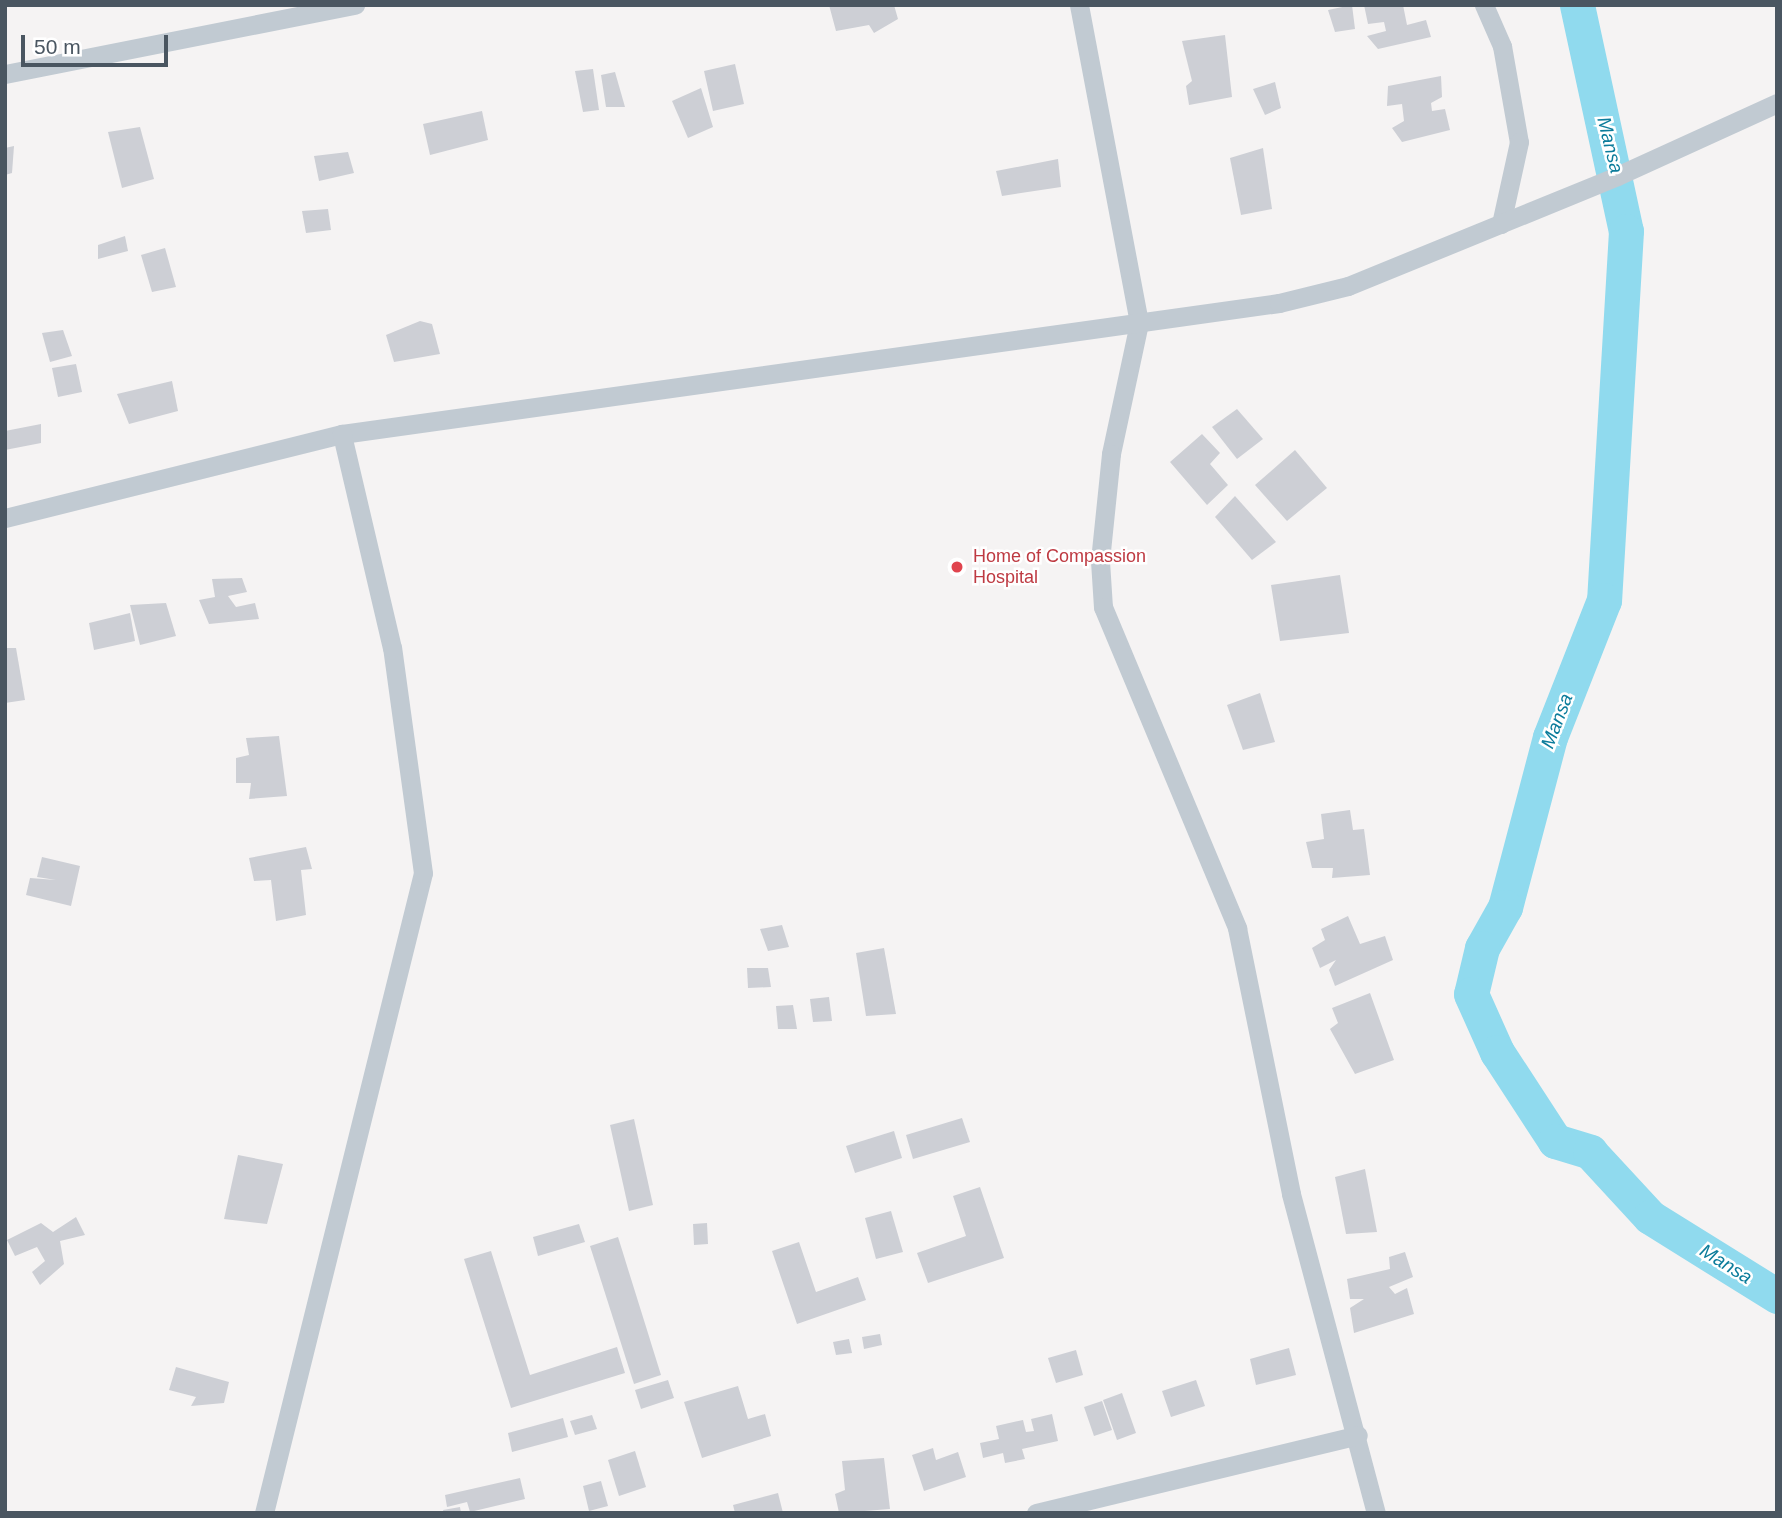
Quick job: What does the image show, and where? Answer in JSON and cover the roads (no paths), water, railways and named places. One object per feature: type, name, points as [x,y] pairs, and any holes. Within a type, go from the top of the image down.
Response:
[{"type":"street","points":[[5,74],[355,5]]},
{"type":"street","points":[[1079,5],[1139,323],[1111,454],[1100,561],[1103,607],[1237,928],[1291,1195],[1359,1435],[1376,1513]]},
{"type":"street","points":[[1484,5],[1502,46],[1519,142],[1502,224]]},
{"type":"street","points":[[5,518],[342,434],[1139,323],[1348,286],[1617,176],[1777,103]]},
{"type":"street","points":[[264,1513],[423,873],[392,648],[342,434]]},
{"type":"street","points":[[1036,1513],[1359,1435]]},
{"type":"waterway","name":"Mansa","points":[[1577,5],[1626,231],[1604,600],[1550,737],[1505,907],[1482,948],[1471,994],[1497,1052],[1555,1141],[1590,1152],[1650,1217],[1777,1296]]},
{"type":"place","name":"Home of Compassion Hospital","points":[[957,567]]}]
